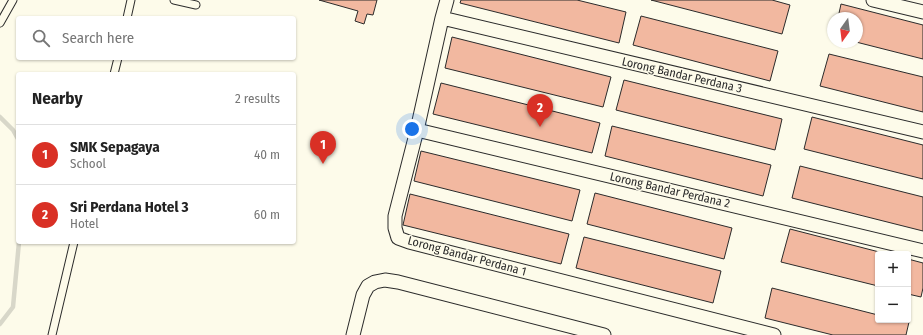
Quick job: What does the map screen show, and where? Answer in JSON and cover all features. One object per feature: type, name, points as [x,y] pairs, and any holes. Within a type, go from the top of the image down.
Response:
[{"type":"street","name":"Lorong Bandar Perdana 1","points":[[447,0],[417,130],[395,216],[395,228],[398,238],[416,244],[774,335]]},
{"type":"street","points":[[873,0],[923,12]]},
{"type":"street","name":"Lorong Bandar Perdana 3","points":[[442,18],[923,132]]},
{"type":"street","name":"Lorong Bandar Perdana 2","points":[[417,130],[923,251]]},
{"type":"street","points":[[353,335],[363,295],[368,286],[375,282],[385,280],[398,282],[604,335]]},
{"type":"lane","points":[[0,23],[13,0]]},
{"type":"lane","points":[[128,16],[132,0]]},
{"type":"lane","points":[[174,0],[196,5]]},
{"type":"lane","points":[[114,72],[118,60]]},
{"type":"lane","points":[[52,335],[74,244]]},
{"type":"building","points":[[319,0],[377,0],[373,15],[367,14],[364,24],[355,21],[358,11]]},
{"type":"building","points":[[461,0],[577,0],[626,12],[619,43],[460,3]]},
{"type":"building","points":[[651,0],[772,0],[790,5],[782,34]]},
{"type":"building","points":[[841,4],[923,25],[923,59],[863,44],[863,12],[839,12]]},
{"type":"building","points":[[641,16],[778,51],[770,81],[633,45]]},
{"type":"building","points":[[452,37],[611,77],[603,107],[445,68]]},
{"type":"building","points":[[829,54],[923,77],[923,112],[820,86]]},
{"type":"building","points":[[624,80],[782,119],[775,150],[616,110]]},
{"type":"building","points":[[441,83],[600,123],[592,153],[433,114]]},
{"type":"building","points":[[812,117],[923,145],[923,179],[804,149]]},
{"type":"building","points":[[612,126],[771,165],[763,196],[605,156]]},
{"type":"building","points":[[421,151],[580,190],[572,221],[414,181]]},
{"type":"building","points":[[800,166],[923,197],[923,231],[792,198]]},
{"type":"building","points":[[595,193],[732,228],[724,259],[587,224]]},
{"type":"building","points":[[410,194],[569,234],[561,264],[403,225]]},
{"type":"building","points":[[790,229],[875,251],[875,285],[781,262]]},
{"type":"building","points":[[584,237],[721,271],[713,303],[576,268]]},
{"type":"building","points":[[911,260],[923,263],[923,288],[921,297],[911,295]]},
{"type":"building","points":[[772,288],[875,314],[875,323],[909,323],[906,335],[833,335],[765,318]]},
{"type":"waterway","points":[[0,117],[13,130],[16,135]]},
{"type":"waterway","points":[[0,324],[13,307],[19,244]]},
{"type":"place","name":"Sri Perdana Hotel 3","points":[[540,127]]},
{"type":"place","name":"SMK Sepagaya","points":[[323,164]]}]
